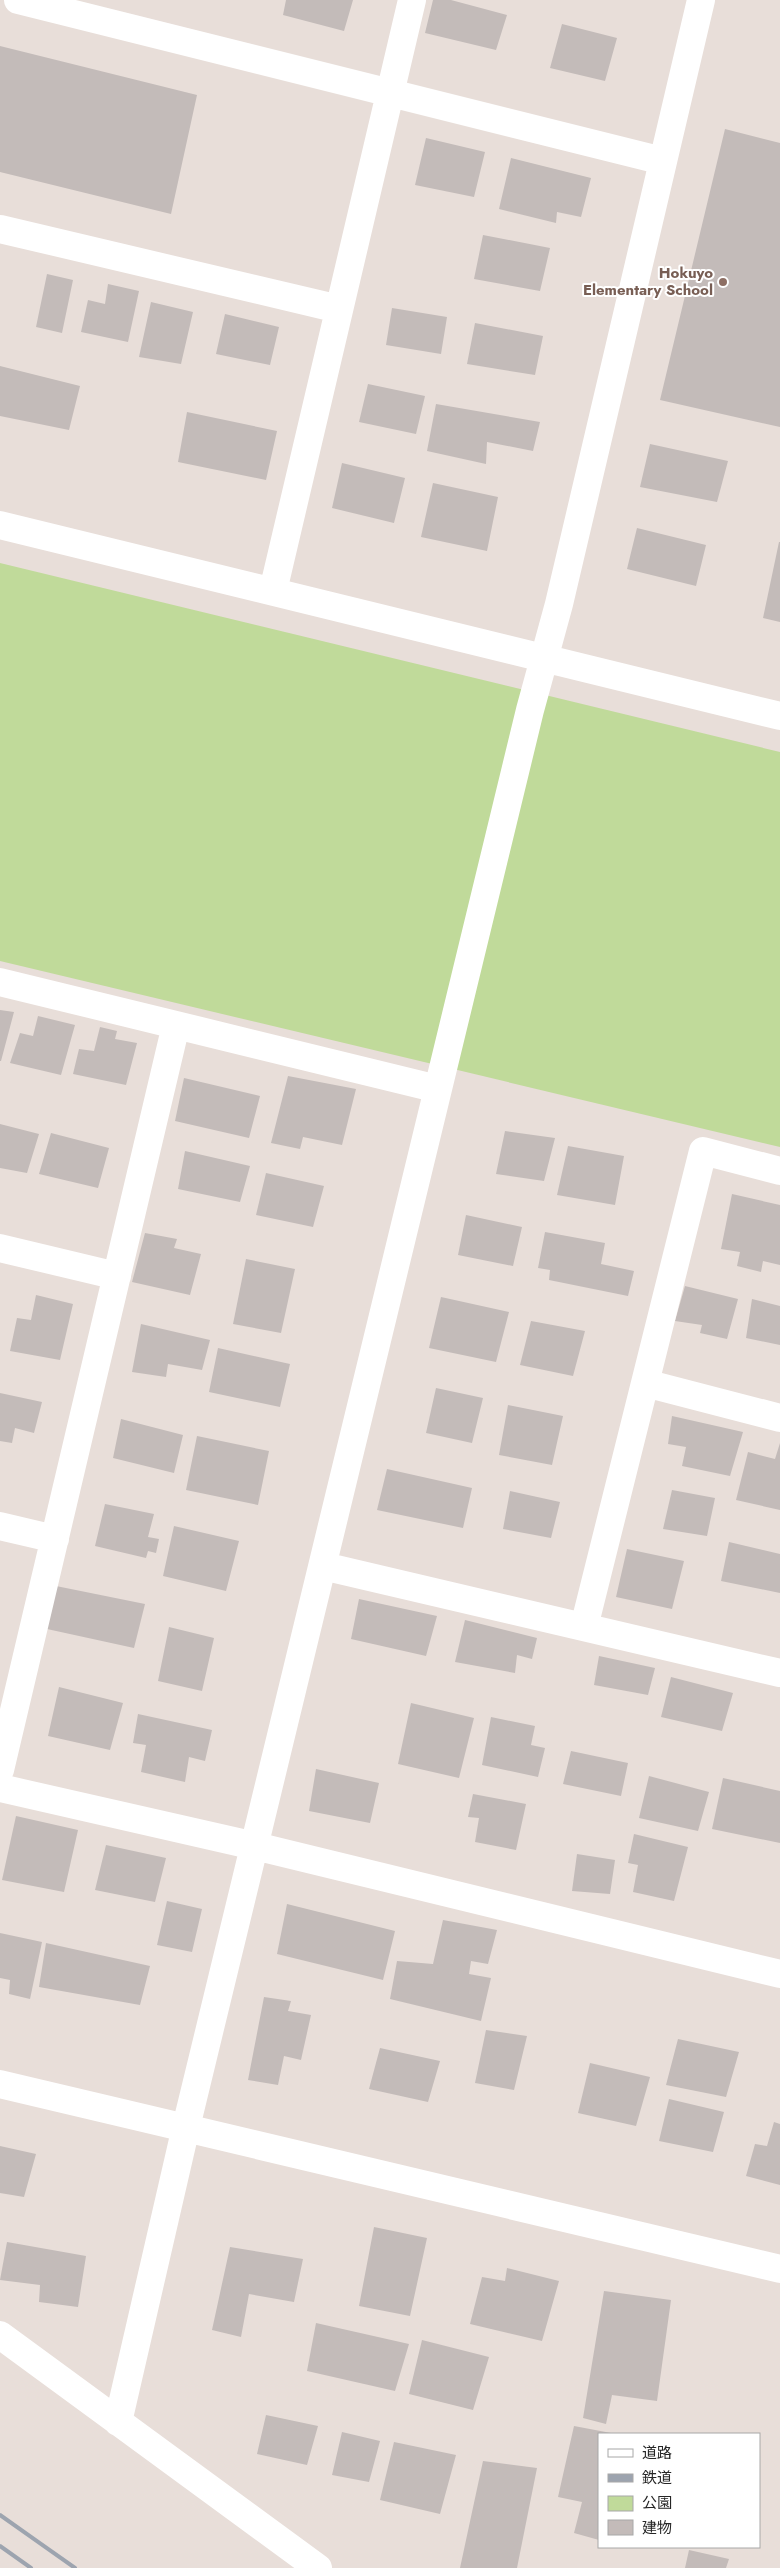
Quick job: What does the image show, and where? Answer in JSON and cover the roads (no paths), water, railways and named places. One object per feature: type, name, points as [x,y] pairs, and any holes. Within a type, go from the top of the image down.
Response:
[{"type":"street","points":[[18,0],[663,161]]},
{"type":"street","points":[[273,591],[412,0]]},
{"type":"street","points":[[118,2422],[186,2127],[544,658],[701,0]]},
{"type":"street","points":[[0,229],[339,309]]},
{"type":"street","points":[[0,525],[780,716]]},
{"type":"street","points":[[0,982],[438,1089]]},
{"type":"street","points":[[0,1770],[176,1025]]},
{"type":"street","points":[[584,1627],[703,1151],[780,1171]]},
{"type":"street","points":[[0,1248],[117,1276]]},
{"type":"street","points":[[645,1383],[780,1418]]},
{"type":"street","points":[[0,1526],[55,1539]]},
{"type":"street","points":[[322,1566],[780,1673]]},
{"type":"street","points":[[0,1788],[255,1846],[780,1974]]},
{"type":"street","points":[[0,2084],[780,2269]]},
{"type":"street","points":[[0,2335],[318,2568]]},
{"type":"railway","points":[[0,2515],[75,2568]]},
{"type":"railway","points":[[0,2546],[31,2568]]},
{"type":"place","name":"Hokuyo Elementary School","points":[[723,282]]}]
